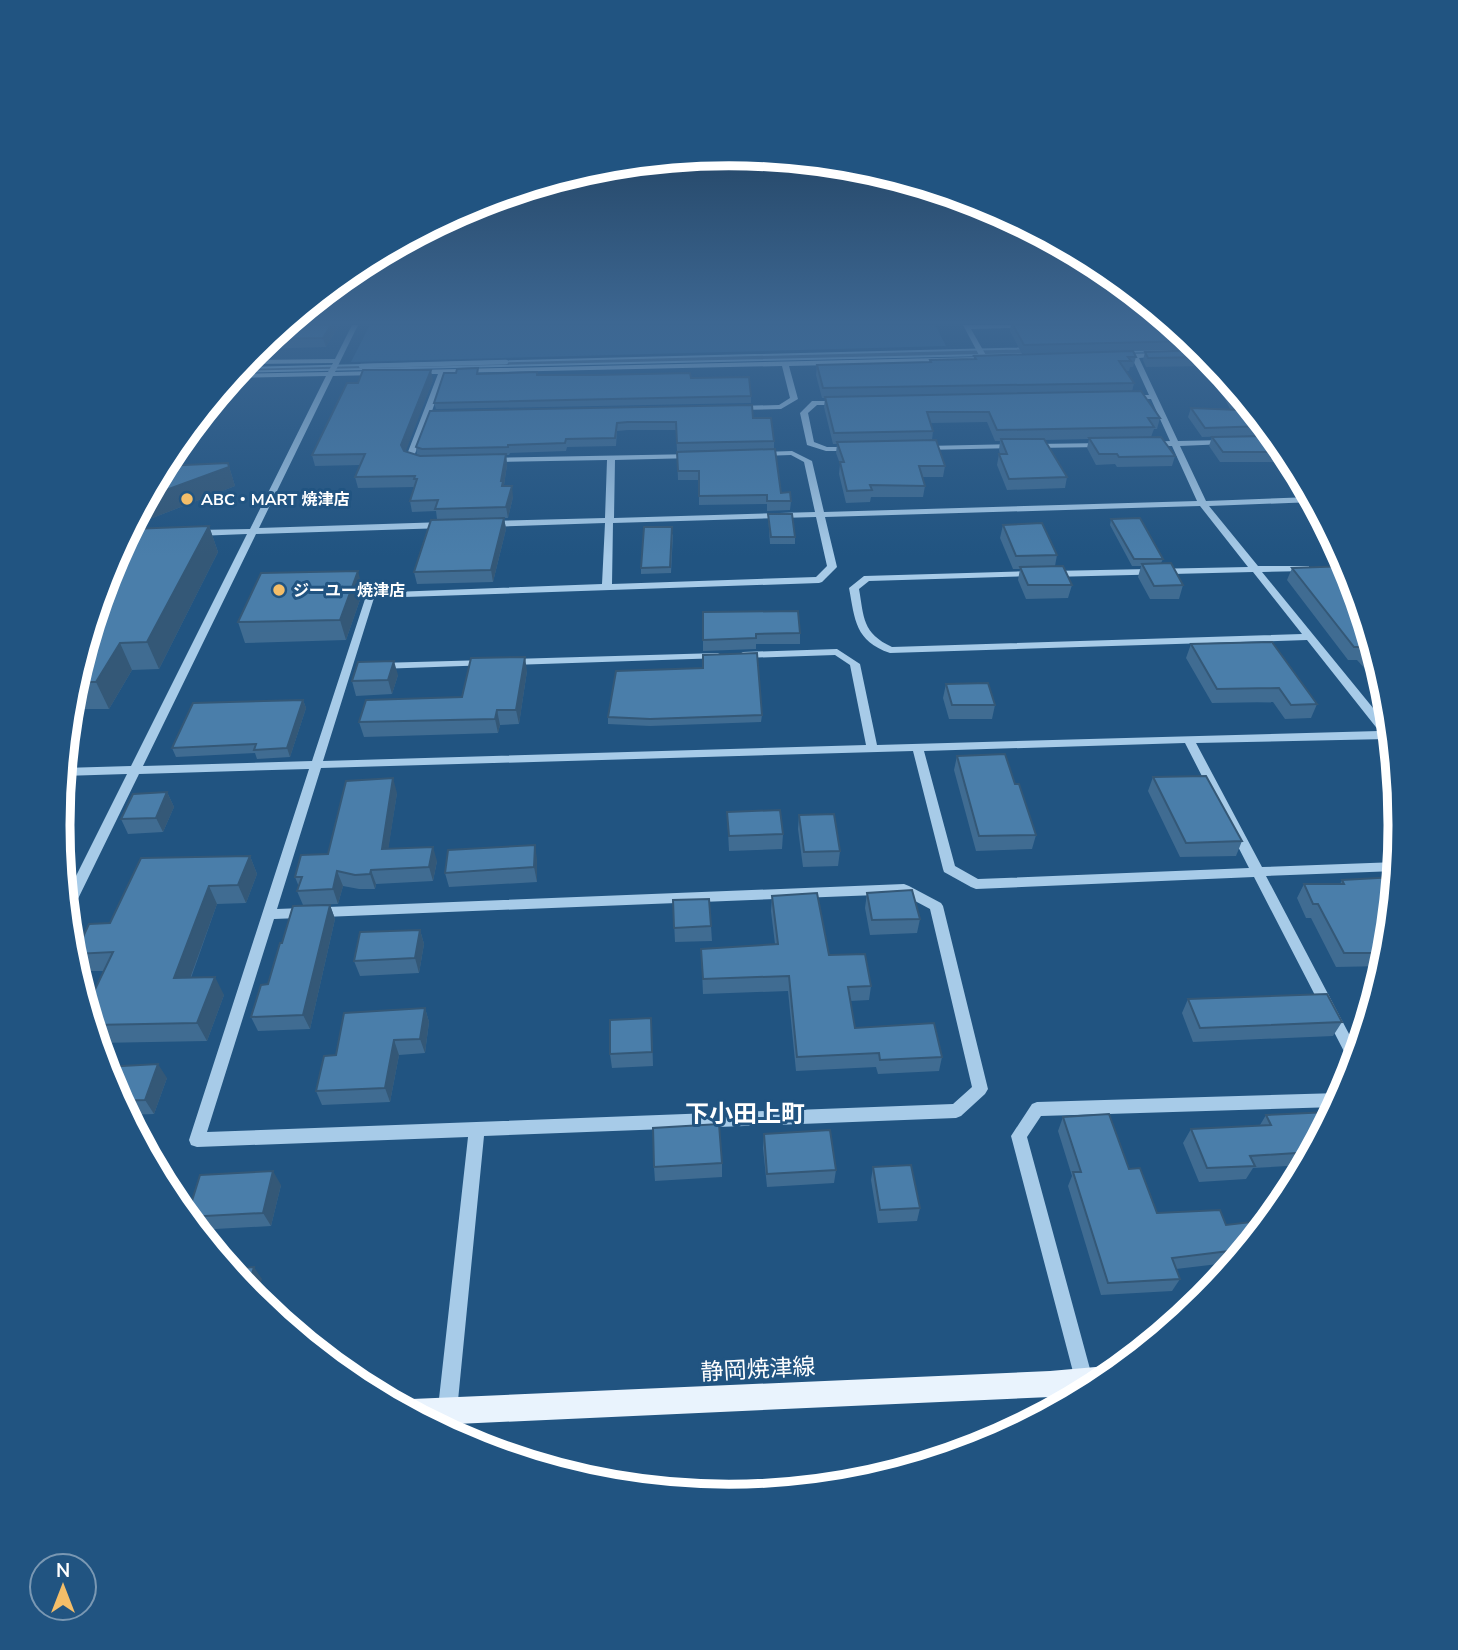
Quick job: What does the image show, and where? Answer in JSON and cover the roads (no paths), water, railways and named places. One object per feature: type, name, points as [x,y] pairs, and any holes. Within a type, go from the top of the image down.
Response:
[{"type":"main road","name":"静岡焼津線","points":[[449,1421],[1082,1381]]},
{"type":"street","points":[[74,893],[317,402]]},
{"type":"street","points":[[431,402],[410,457],[422,462],[435,462]]},
{"type":"street","points":[[726,408],[781,407],[790,402]]},
{"type":"street","points":[[842,402],[816,403],[804,413],[810,443],[826,449],[866,449]]},
{"type":"street","points":[[1156,402],[1203,504],[1379,722]]},
{"type":"street","points":[[427,414],[450,413]]},
{"type":"street","points":[[1137,445],[1240,442]]},
{"type":"street","points":[[920,448],[1110,445]]},
{"type":"street","points":[[270,914],[904,889],[936,906],[980,1089],[956,1111],[197,1140],[370,595],[819,580],[832,567],[808,461],[792,453],[750,454]]},
{"type":"street","points":[[476,461],[708,455]]},
{"type":"street","points":[[607,587],[611,458]]},
{"type":"street","points":[[474,524],[1302,500]]},
{"type":"street","points":[[190,533],[461,524]]},
{"type":"street","points":[[1311,637],[890,650],[871,642],[864,634],[854,588],[867,578],[1322,567]]},
{"type":"street","points":[[347,667],[837,652],[855,664],[872,749]]},
{"type":"street","points":[[72,772],[1381,735]]},
{"type":"street","points":[[1189,740],[1349,1047]]},
{"type":"street","points":[[918,748],[949,869],[976,884],[1387,866]]},
{"type":"street","points":[[1094,1374],[1019,1136],[1037,1109],[1327,1100]]},
{"type":"street","points":[[446,1420],[477,1131]]},
{"type":"place","name":"ABC・MART 焼津店","points":[[187,499]]},
{"type":"place","name":"ジーユー焼津店","points":[[279,590]]},
{"type":"district","name":"下小田上町","points":[[745,1114]]}]
